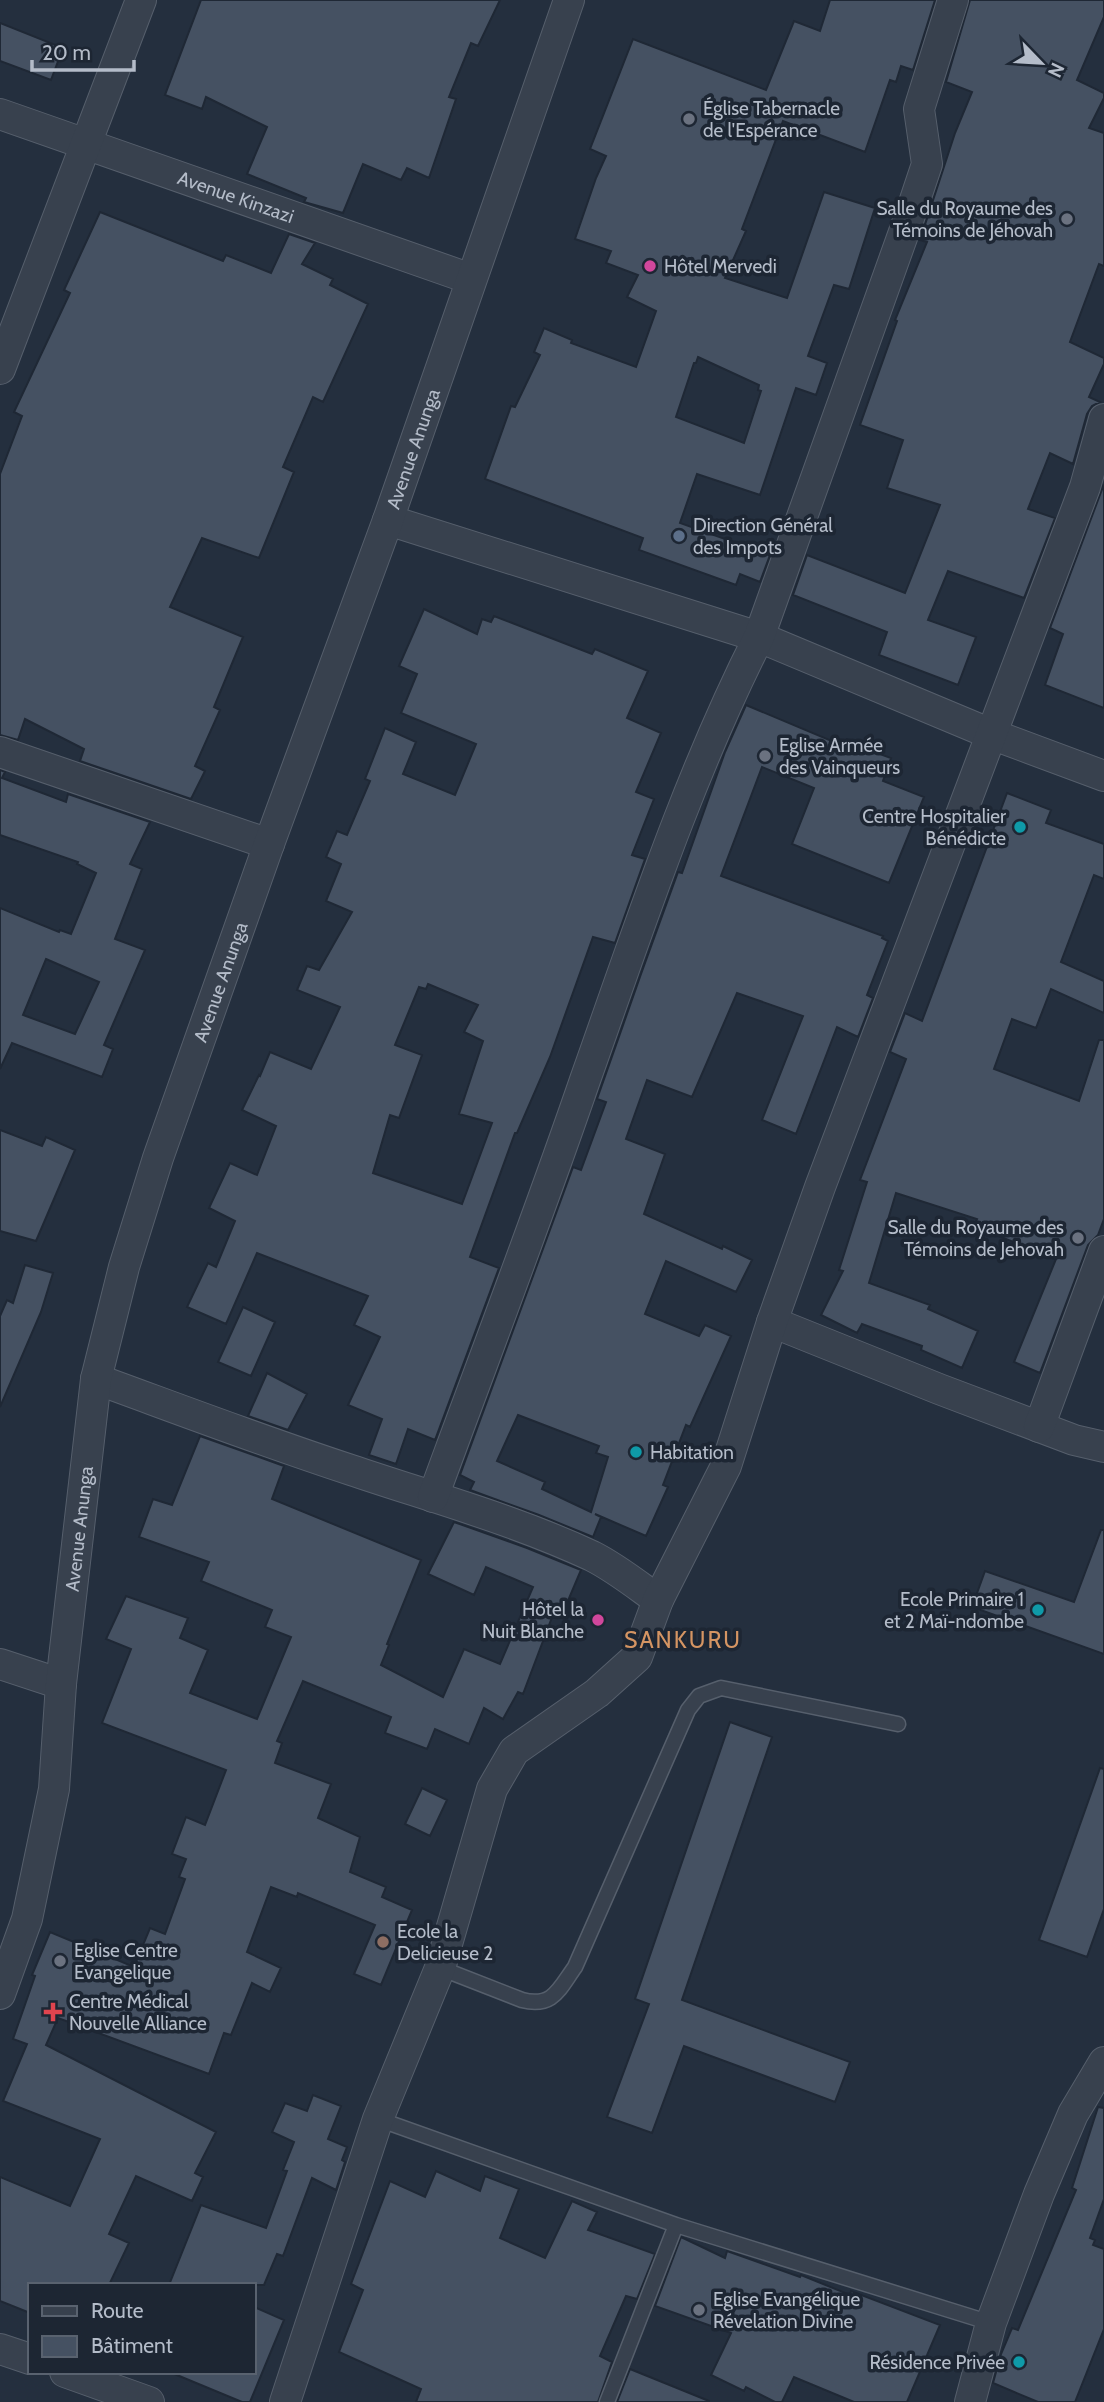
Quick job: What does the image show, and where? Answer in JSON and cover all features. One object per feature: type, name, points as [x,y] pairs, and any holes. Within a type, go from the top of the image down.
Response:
[{"type":"street","points":[[0,369],[141,0]]},
{"type":"street","name":"Avenue Anunga","points":[[0,1994],[27,1919],[54,1789],[61,1684],[96,1379],[124,1267],[158,1158],[388,520],[569,0]]},
{"type":"street","points":[[433,1497],[580,1097],[662,863],[738,678],[759,638],[927,163],[919,109],[953,0]]},
{"type":"street","name":"Avenue Kinzazi","points":[[0,114],[86,146],[372,242],[471,279]]},
{"type":"street","points":[[285,2402],[379,2119],[440,1968],[492,1789],[514,1751],[597,1693],[637,1657],[658,1601],[726,1466],[772,1322],[820,1187],[1085,487],[1104,419]]},
{"type":"street","points":[[388,520],[759,638],[991,734],[1104,776]]},
{"type":"street","points":[[0,751],[269,844]]},
{"type":"street","points":[[1040,1427],[1104,1251]]},
{"type":"street","points":[[772,1322],[1040,1427],[1104,1447]]},
{"type":"street","points":[[96,1379],[287,1449],[510,1524],[593,1556],[658,1601]]},
{"type":"street","points":[[0,1664],[61,1684]]},
{"type":"street","points":[[970,2402],[991,2323],[1039,2194],[1073,2114],[1104,2062]]},
{"type":"street","points":[[0,2349],[28,2358]]},
{"type":"street","points":[[71,2374],[149,2402]]},
{"type":"lane","points":[[440,1968],[536,2004],[554,1997],[575,1967],[688,1710],[699,1696],[721,1688],[898,1724]]},
{"type":"lane","points":[[379,2119],[676,2225],[991,2323]]},
{"type":"lane","points":[[607,2402],[676,2225]]},
{"type":"building","points":[[201,0],[500,0],[478,46],[471,43],[449,97],[456,99],[429,178],[407,168],[401,180],[363,164],[343,213],[304,202],[306,198],[247,174],[267,127],[206,97],[202,109],[165,95]]},
{"type":"building","points":[[830,0],[935,0],[913,70],[901,66],[896,82],[890,80],[865,152],[783,121],[742,229],[746,231],[725,278],[787,298],[824,192],[875,208],[849,289],[834,285],[808,356],[827,363],[816,395],[796,388],[760,495],[697,474],[680,523],[770,555],[760,582],[740,574],[736,585],[639,550],[643,538],[485,479],[511,406],[515,407],[540,355],[534,352],[544,328],[572,340],[571,343],[636,367],[656,311],[627,297],[638,275],[606,263],[611,251],[575,239],[606,156],[590,149],[633,39],[766,90],[794,21],[820,31]],"holes":[[[698,357],[759,385],[758,390],[761,391],[744,443],[676,417]]]},
{"type":"building","points":[[970,0],[1104,0],[1104,17],[1077,80],[1104,93],[1089,128],[1104,133],[1104,266],[1099,264],[1070,342],[1104,358],[1104,364],[1089,397],[1100,402],[1092,406],[1087,414],[1073,464],[1050,453],[1028,509],[1055,518],[1024,598],[948,571],[928,620],[976,637],[958,685],[879,655],[887,632],[793,595],[807,555],[905,593],[940,505],[887,488],[903,440],[860,425],[897,321],[895,320],[927,242],[920,240],[955,133],[972,92],[946,82]]},
{"type":"building","points":[[0,23],[63,48],[51,80],[0,61]]},
{"type":"building","points":[[100,212],[223,261],[226,255],[271,273],[289,234],[315,243],[302,264],[333,279],[330,285],[368,304],[323,402],[313,397],[283,467],[294,472],[259,558],[202,538],[170,607],[243,637],[214,707],[220,710],[195,766],[205,771],[191,799],[80,761],[84,749],[25,719],[18,740],[0,735],[0,474],[22,416],[14,412],[70,293],[64,290]]},
{"type":"building","points":[[1104,484],[1104,708],[1045,685],[1063,634],[1050,628]]},
{"type":"building","points":[[424,609],[477,634],[482,619],[491,622],[494,616],[592,654],[595,649],[648,671],[627,718],[661,733],[636,792],[654,799],[632,855],[645,859],[615,943],[593,937],[550,1057],[515,1133],[470,1257],[499,1268],[435,1440],[408,1429],[396,1464],[369,1455],[382,1419],[348,1405],[380,1337],[354,1325],[368,1296],[257,1253],[226,1324],[187,1307],[208,1263],[216,1267],[235,1221],[209,1208],[230,1163],[257,1175],[276,1126],[242,1110],[270,1052],[311,1069],[340,1007],[297,990],[307,966],[319,970],[352,912],[326,901],[341,864],[326,857],[337,831],[347,835],[370,781],[365,779],[385,728],[416,742],[403,774],[455,795],[476,744],[401,713],[417,674],[399,666]],"holes":[[[428,984],[478,1005],[464,1032],[483,1041],[459,1114],[492,1123],[462,1204],[373,1173],[390,1115],[399,1118],[422,1055],[395,1045],[419,987],[426,989]]]},
{"type":"building","points":[[746,705],[834,742],[836,738],[891,758],[883,781],[924,797],[889,883],[792,844],[814,788],[762,767],[721,876],[883,936],[882,938],[888,941],[867,995],[873,998],[858,1037],[837,1027],[796,1134],[762,1120],[803,1016],[737,993],[692,1097],[647,1080],[626,1139],[665,1154],[644,1214],[752,1260],[736,1292],[666,1261],[645,1314],[699,1336],[705,1325],[731,1336],[690,1427],[686,1425],[663,1485],[668,1487],[646,1536],[595,1514],[601,1517],[593,1537],[470,1490],[474,1482],[460,1475],[573,1167],[581,1170],[606,1102],[597,1099],[678,872],[682,873],[725,752]],"holes":[[[518,1415],[599,1446],[596,1453],[608,1457],[591,1512],[542,1489],[545,1482],[497,1461]]]},
{"type":"building","points":[[0,770],[5,772],[2,778],[66,802],[68,794],[150,822],[130,864],[142,869],[115,939],[145,950],[104,1045],[113,1049],[102,1077],[12,1043],[0,1069],[0,908],[59,932],[60,930],[71,934],[96,873],[77,864],[78,862],[0,835]],"holes":[[[46,959],[99,982],[75,1034],[23,1015]]]},
{"type":"building","points":[[1007,793],[1051,810],[1046,823],[1104,844],[1104,879],[1094,875],[1061,962],[1104,981],[1104,1013],[1051,989],[1036,1028],[1012,1019],[994,1069],[1079,1101],[1099,1040],[1104,1040],[1104,1219],[1098,1235],[1088,1245],[1040,1373],[1014,1362],[1056,1259],[974,1226],[977,1219],[896,1193],[869,1283],[930,1305],[928,1309],[978,1331],[962,1368],[921,1350],[922,1346],[862,1324],[857,1333],[821,1315],[843,1271],[839,1270],[867,1182],[860,1180],[906,1059],[890,1052],[905,1013],[922,1021]]},
{"type":"building","points":[[0,1130],[42,1146],[46,1137],[75,1150],[36,1241],[0,1231]]},
{"type":"building","points":[[25,1265],[53,1273],[41,1312],[0,1407],[0,1316],[7,1300],[13,1303]]},
{"type":"building","points":[[243,1307],[275,1322],[251,1376],[218,1362]]},
{"type":"building","points":[[267,1373],[307,1394],[288,1430],[248,1416]]},
{"type":"building","points":[[200,1436],[284,1466],[272,1499],[421,1560],[381,1665],[443,1697],[464,1649],[500,1664],[533,1587],[486,1567],[474,1595],[428,1574],[454,1522],[581,1570],[562,1615],[554,1612],[523,1694],[518,1692],[503,1719],[484,1708],[469,1744],[435,1729],[427,1749],[385,1733],[391,1717],[303,1681],[277,1741],[282,1743],[275,1763],[331,1784],[318,1818],[360,1837],[350,1872],[386,1887],[382,1897],[412,1910],[381,1985],[354,1974],[375,1925],[298,1893],[297,1897],[271,1887],[247,1952],[281,1968],[270,1992],[252,1983],[231,2035],[224,2033],[209,2074],[58,2018],[46,2045],[216,2132],[195,2173],[203,2177],[192,2201],[136,2176],[109,2234],[129,2243],[110,2283],[28,2283],[28,2312],[0,2301],[0,2177],[70,2206],[100,2139],[3,2101],[27,2044],[13,2039],[35,1976],[32,1975],[50,1932],[134,1967],[150,1928],[165,1934],[185,1879],[179,1877],[186,1859],[172,1854],[186,1817],[205,1825],[226,1770],[102,1723],[131,1649],[106,1639],[126,1596],[188,1618],[180,1638],[208,1650],[190,1693],[257,1719],[291,1637],[265,1627],[272,1610],[201,1581],[209,1562],[139,1537],[153,1499],[172,1505]]},
{"type":"building","name":"Ecole Primaire 1 et 2 Maï-ndombe","points":[[1101,1530],[1104,1530],[1104,1654],[972,1607],[985,1571],[1074,1602]]},
{"type":"building","points":[[730,1722],[772,1737],[682,2000],[850,2062],[835,2102],[684,2046],[652,2133],[607,2117],[649,2004],[635,1999]]},
{"type":"building","points":[[1100,1768],[1104,1769],[1104,1909],[1087,1957],[1039,1940]]},
{"type":"building","points":[[422,1788],[447,1800],[430,1836],[405,1824]]},
{"type":"building","points":[[313,2095],[341,2106],[328,2139],[347,2147],[342,2160],[345,2162],[336,2190],[312,2178],[283,2256],[277,2254],[264,2285],[170,2283],[201,2205],[266,2228],[287,2171],[283,2170],[294,2142],[272,2132],[285,2103],[307,2111]]},
{"type":"building","points":[[1098,2107],[1104,2108],[1104,2199],[1090,2238],[1095,2240],[1093,2245],[1104,2249],[1104,2329],[1075,2402],[1038,2402],[993,2383],[1012,2328],[1018,2330],[1076,2190],[1072,2188]]},
{"type":"building","points":[[436,2171],[480,2191],[485,2176],[519,2189],[500,2238],[545,2258],[572,2201],[597,2212],[588,2230],[655,2254],[637,2299],[626,2296],[600,2356],[612,2362],[598,2402],[416,2402],[421,2389],[339,2352],[363,2290],[351,2284],[390,2181],[425,2197]]},
{"type":"building","points":[[681,2237],[725,2258],[727,2251],[800,2277],[801,2275],[850,2295],[851,2291],[940,2325],[907,2402],[854,2402],[794,2377],[782,2402],[775,2402],[746,2387],[744,2391],[711,2375],[731,2333],[655,2306]]},
{"type":"building","points":[[256,2308],[284,2320],[250,2402],[242,2402],[174,2374],[256,2374]]},
{"type":"building","points":[[630,2369],[709,2401],[709,2402],[617,2402]]},
{"type":"place","name":"Église Tabernacle de l'Espérance","points":[[689,119]]},
{"type":"place","name":"Salle du Royaume des Témoins de Jéhovah","points":[[1067,219]]},
{"type":"place","name":"Hôtel Mervedi","points":[[650,266]]},
{"type":"place","name":"Direction Général des Impots","points":[[679,536]]},
{"type":"place","name":"Eglise Armée des Vainqueurs","points":[[765,756]]},
{"type":"place","name":"Centre Hospitalier Bénédicte","points":[[1020,827]]},
{"type":"place","name":"Salle du Royaume des Témoins de Jehovah","points":[[1078,1238]]},
{"type":"place","name":"Habitation","points":[[636,1452]]},
{"type":"place","name":"Ecole Primaire 1 et 2 Maï-ndombe","points":[[1038,1610]]},
{"type":"place","name":"Hôtel la Nuit Blanche","points":[[598,1620]]},
{"type":"place","name":"Ecole la Delicieuse 2","points":[[383,1942]]},
{"type":"place","name":"Eglise Centre Evangelique","points":[[60,1961]]},
{"type":"place","name":"Centre Médical Nouvelle Alliance","points":[[53,2012]]},
{"type":"place","name":"Eglise Evangélique Révelation Divine","points":[[699,2310]]},
{"type":"place","name":"Résidence Privée","points":[[1019,2362]]},
{"type":"district","name":"SANKURU","points":[[683,1640]]}]
